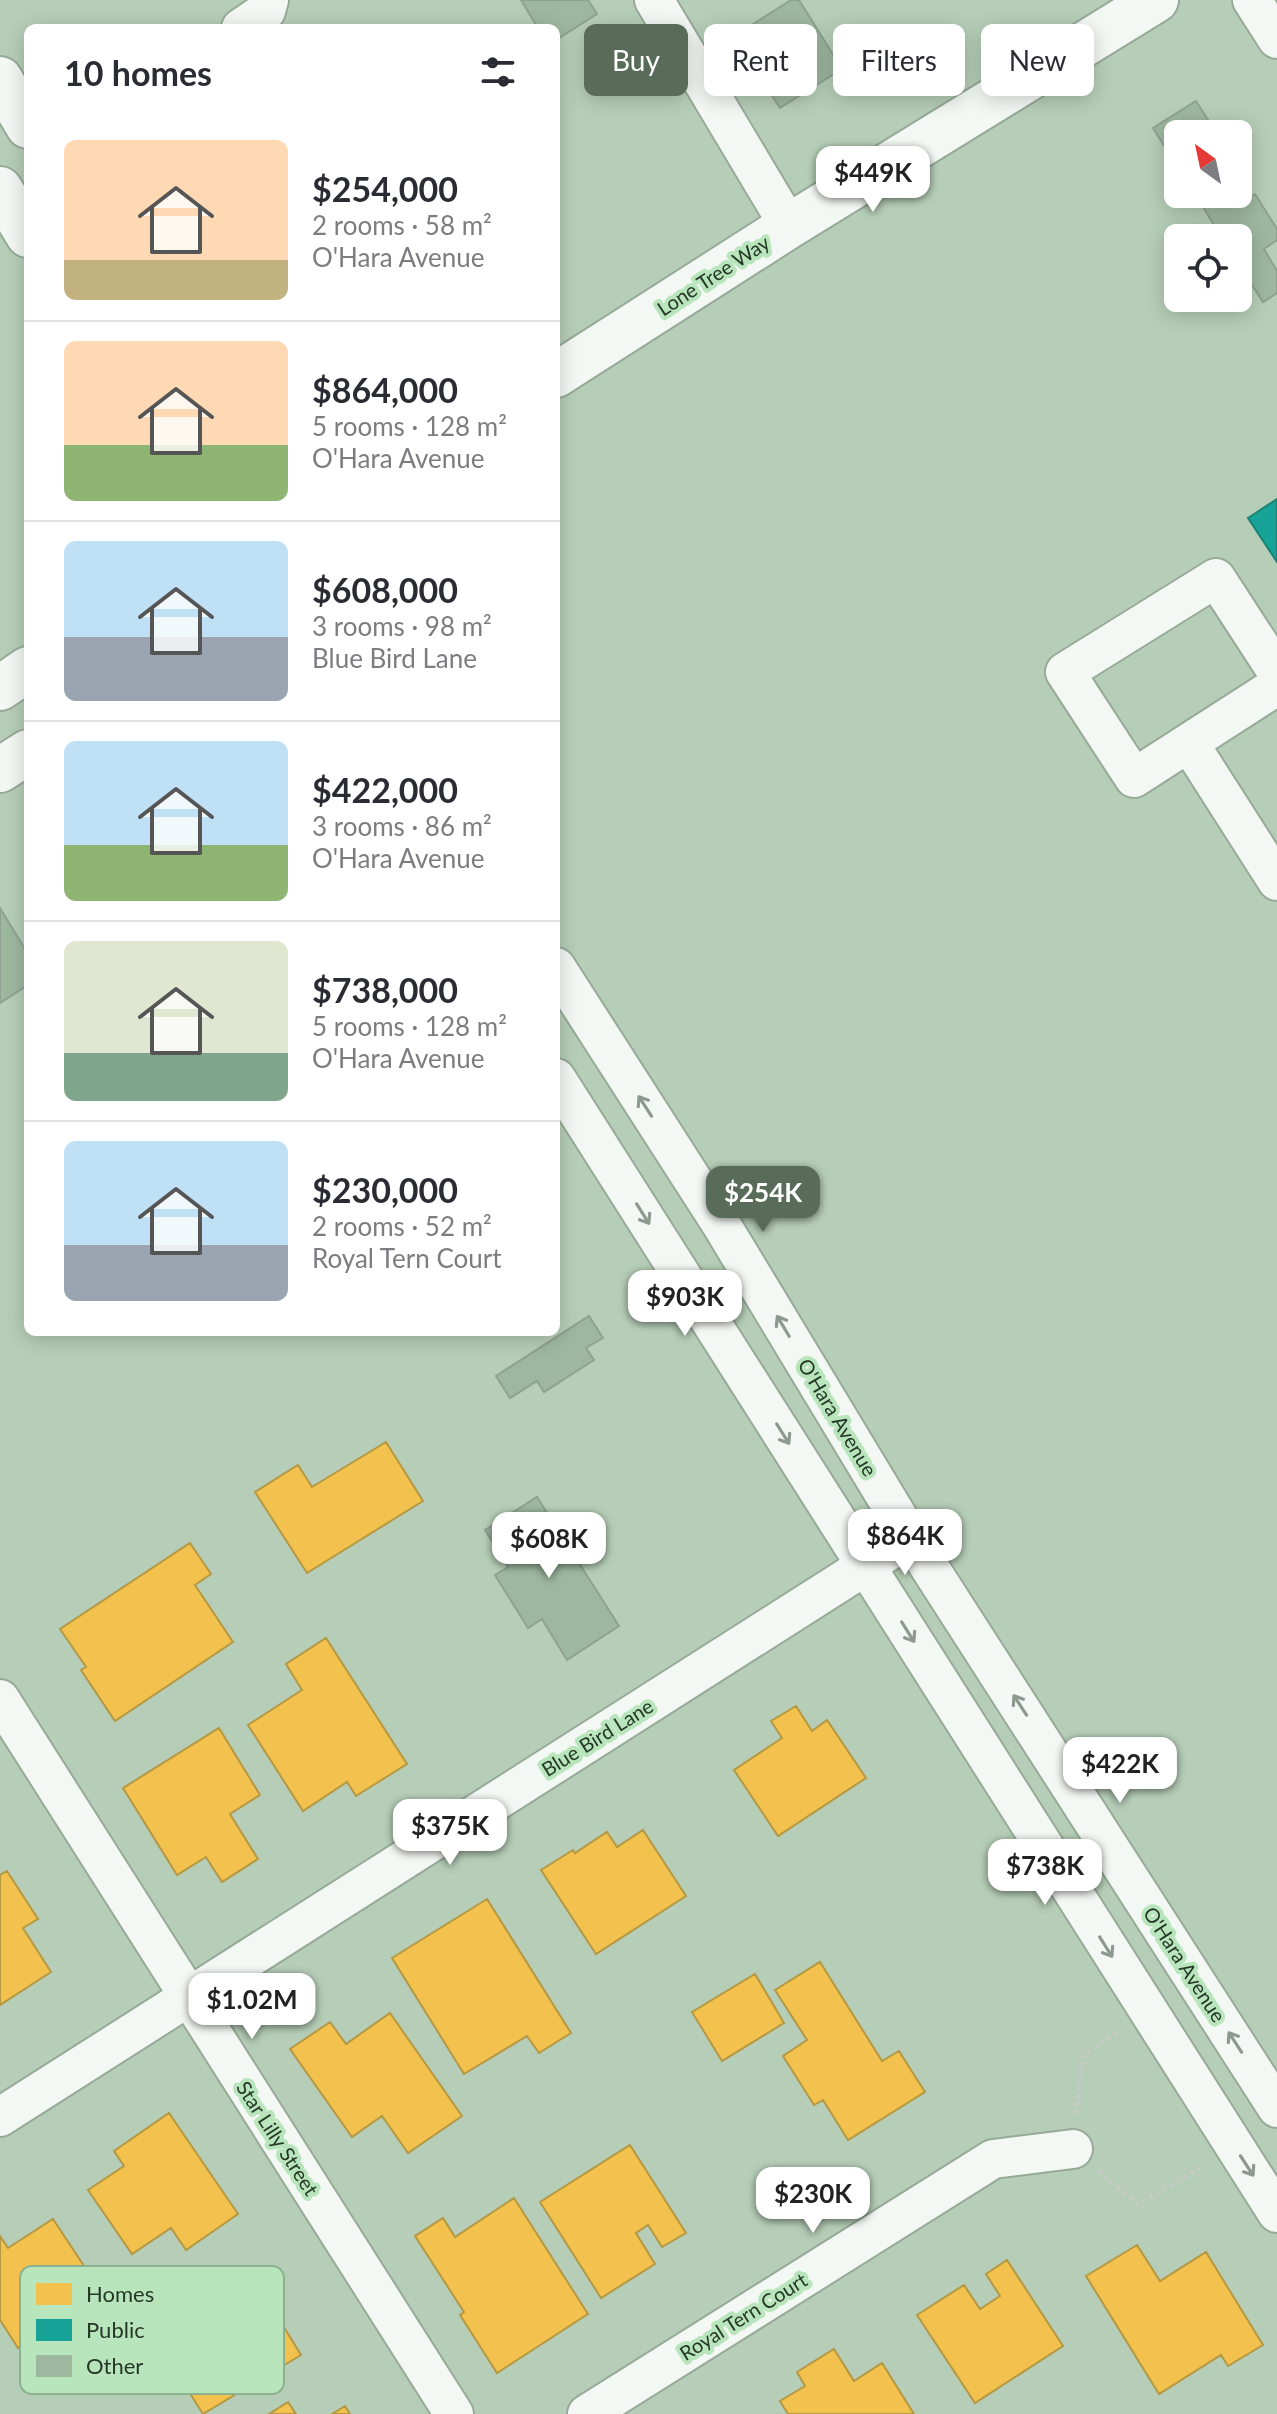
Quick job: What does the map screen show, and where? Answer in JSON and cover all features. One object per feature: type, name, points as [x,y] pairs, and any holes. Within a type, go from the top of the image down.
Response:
[{"type":"main road","name":"Lone Tree Way","points":[[560,372],[789,226],[1156,0]]},
{"type":"main road","points":[[0,79],[24,119]]},
{"type":"main road","points":[[0,189],[24,228]]},
{"type":"main road","points":[[0,688],[24,672]]},
{"type":"main road","points":[[0,770],[24,755]]},
{"type":"street","points":[[247,24],[266,11],[269,0]]},
{"type":"street","points":[[654,0],[789,226]]},
{"type":"street","points":[[1252,0],[1277,39]]},
{"type":"street","points":[[1277,672],[1216,578],[1065,672],[1134,778],[1277,686]]},
{"type":"street","points":[[1189,743],[1277,881]]},
{"type":"street","name":"O'Hara Avenue","points":[[560,973],[721,1224],[910,1537],[1277,2108]]},
{"type":"street","points":[[560,1084],[1277,2213]]},
{"type":"street","name":"Blue Bird Lane","points":[[0,2117],[910,1537]]},
{"type":"street","name":"Star Lilly Street","points":[[0,1699],[454,2414]]},
{"type":"street","name":"Royal Tern Court","points":[[587,2414],[993,2159],[1073,2149]]},
{"type":"path","points":[[1148,2012],[1083,2055],[1073,2149],[1138,2204],[1234,2147]]},
{"type":"building: Homes","points":[[386,1442],[423,1501],[307,1573],[255,1492],[298,1465],[312,1487]]},
{"type":"building: Homes","points":[[190,1543],[211,1574],[195,1585],[233,1642],[115,1721],[81,1670],[86,1667],[60,1629]]},
{"type":"building: Homes","points":[[326,1638],[407,1764],[356,1796],[347,1782],[303,1811],[248,1725],[302,1690],[286,1664]]},
{"type":"building: Homes","points":[[796,1706],[812,1731],[827,1720],[866,1778],[778,1836],[734,1770],[782,1738],[771,1721]]},
{"type":"building: Homes","points":[[219,1728],[260,1795],[230,1814],[258,1859],[222,1882],[206,1857],[177,1875],[123,1788]]},
{"type":"building: Homes","points":[[643,1830],[686,1896],[596,1954],[541,1870],[607,1832],[617,1847]]},
{"type":"building: Homes","points":[[7,1871],[38,1919],[23,1928],[51,1972],[0,2005],[0,1875]]},
{"type":"building: Homes","points":[[487,1899],[571,2033],[539,2053],[527,2036],[464,2074],[392,1958]]},
{"type":"building: Homes","points":[[820,1962],[882,2061],[899,2051],[925,2092],[848,2140],[823,2100],[814,2105],[783,2056],[807,2040],[775,1990]]},
{"type":"building: Homes","points":[[755,1974],[784,2023],[722,2061],[692,2012]]},
{"type":"building: Homes","points":[[390,2013],[462,2116],[408,2153],[382,2116],[352,2137],[290,2049],[330,2022],[346,2044]]},
{"type":"building: Homes","points":[[169,2113],[238,2214],[186,2250],[171,2228],[132,2254],[88,2190],[124,2166],[114,2151]]},
{"type":"building: Homes","points":[[630,2145],[686,2233],[662,2247],[648,2225],[636,2233],[655,2264],[601,2298],[540,2202]]},
{"type":"building: Homes","points":[[514,2198],[588,2314],[497,2373],[460,2315],[464,2312],[415,2236],[443,2218],[455,2237]]},
{"type":"building: Homes","points":[[53,2219],[84,2266],[20,2266],[18,2348],[0,2320],[0,2236],[8,2248]]},
{"type":"building: Homes","points":[[1137,2245],[1160,2281],[1206,2252],[1263,2345],[1228,2366],[1221,2355],[1159,2394],[1086,2276]]},
{"type":"building: Homes","points":[[1007,2260],[1063,2346],[975,2403],[917,2315],[964,2285],[980,2309],[1000,2296],[986,2274]]},
{"type":"building: Homes","points":[[284,2327],[301,2355],[284,2365]]},
{"type":"building: Homes","points":[[834,2349],[854,2381],[882,2363],[914,2414],[788,2414],[780,2401],[805,2386],[797,2372]]},
{"type":"building: Homes","points":[[190,2394],[236,2394],[203,2414]]},
{"type":"building: Homes","points":[[288,2402],[296,2414],[269,2414]]},
{"type":"building: Homes","points":[[345,2406],[350,2414],[332,2414]]},
{"type":"building: Public","points":[[1277,499],[1277,562],[1248,518]]},
{"type":"building: Other","points":[[521,0],[588,0],[597,14],[560,37],[560,24],[536,24]]},
{"type":"building: Other","points":[[791,0],[799,0],[814,24],[753,24]]},
{"type":"building: Other","points":[[817,29],[833,55],[833,75],[817,85]]},
{"type":"building: Other","points":[[772,96],[799,96],[780,108]]},
{"type":"building: Other","points":[[1196,101],[1208,120],[1166,120]]},
{"type":"building: Other","points":[[1164,121],[1164,146],[1153,128]]},
{"type":"building: Other","points":[[1255,194],[1277,229],[1277,240],[1264,249],[1277,271],[1277,293],[1263,302],[1252,285],[1252,224],[1213,224],[1204,208],[1252,208],[1252,196]]},
{"type":"building: Other","points":[[0,908],[24,947],[24,988],[0,1003]]},
{"type":"building: Other","points":[[589,1316],[603,1338],[586,1348],[594,1360],[544,1392],[537,1381],[510,1398],[496,1376]]},
{"type":"building: Other","points":[[537,1497],[619,1626],[567,1660],[542,1619],[528,1628],[495,1575],[508,1567],[485,1530]]}]
